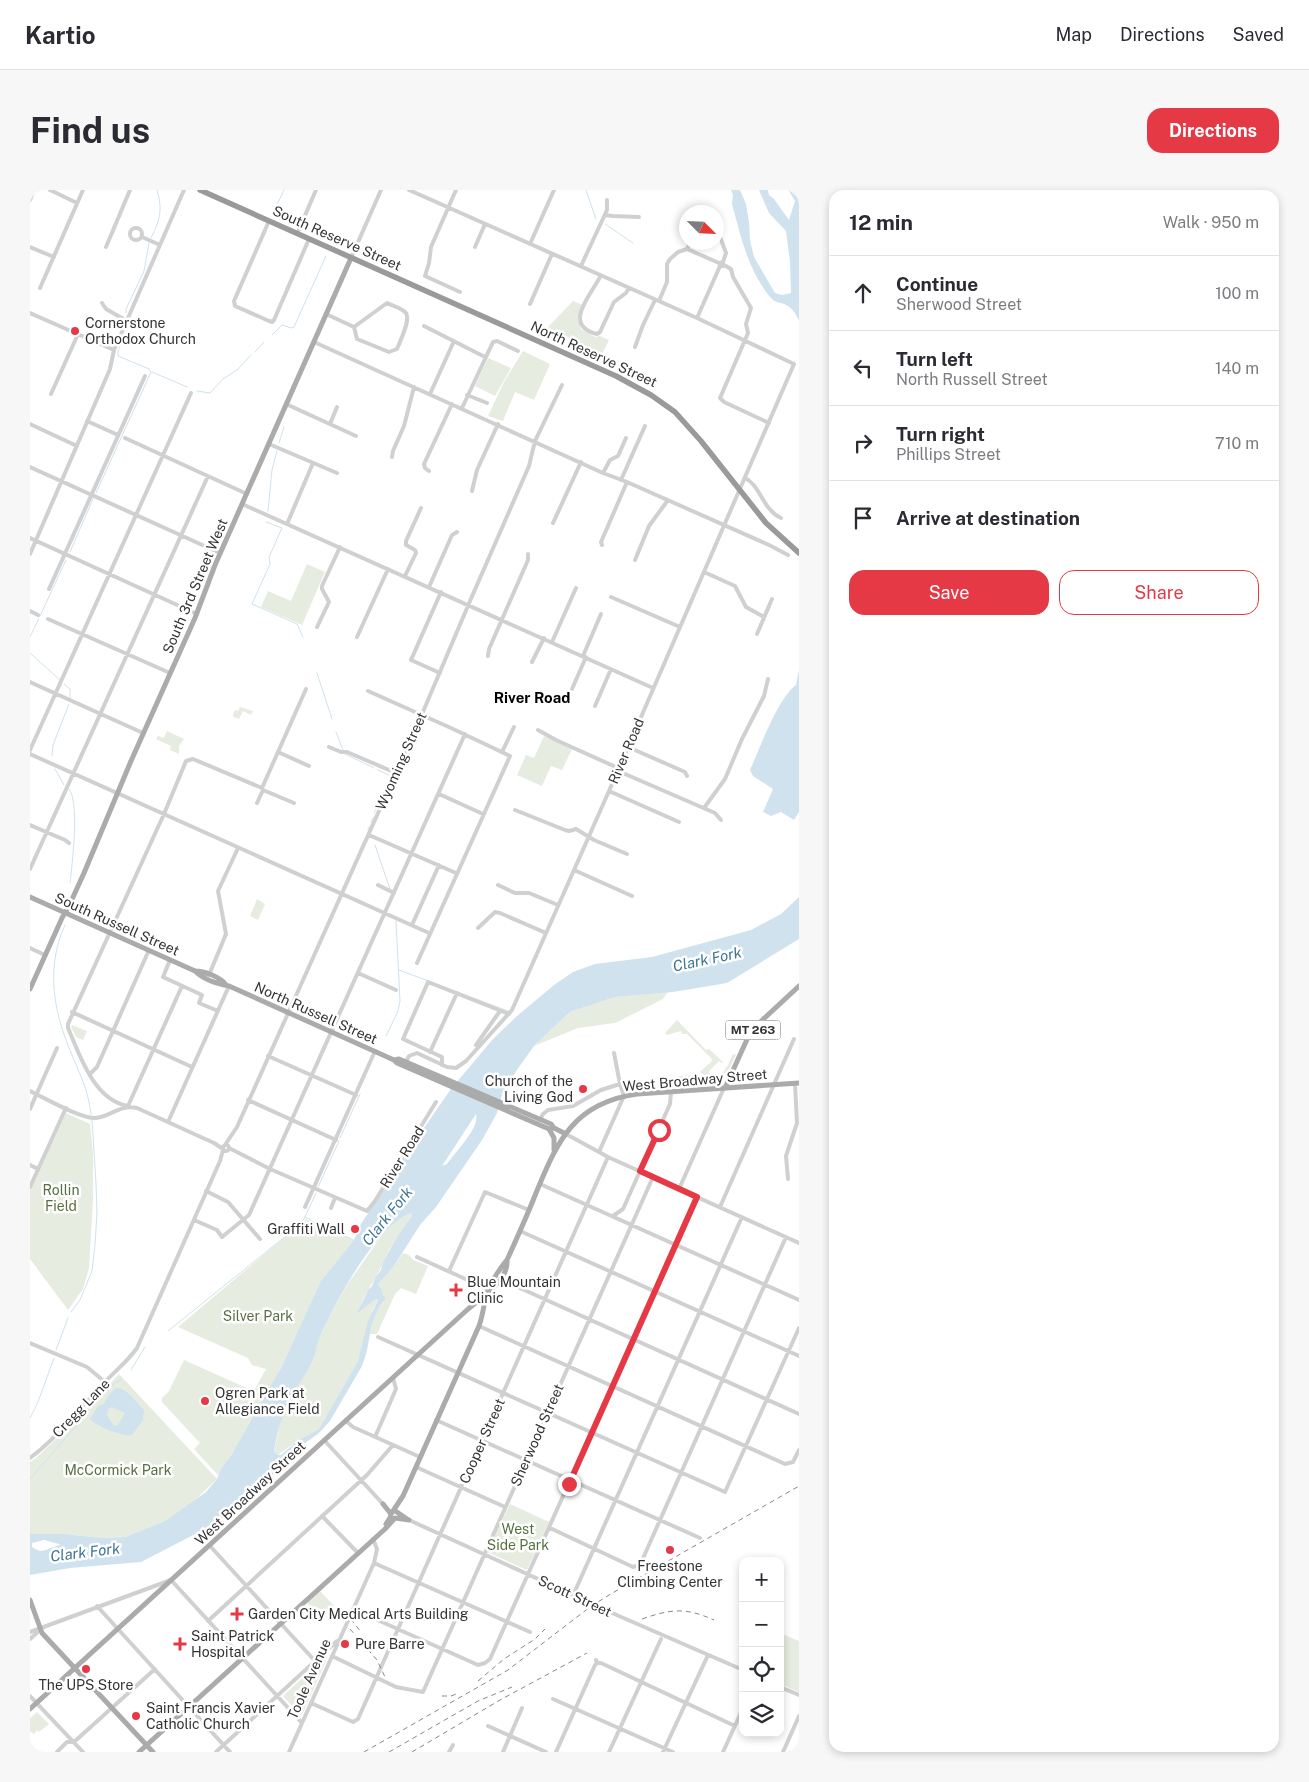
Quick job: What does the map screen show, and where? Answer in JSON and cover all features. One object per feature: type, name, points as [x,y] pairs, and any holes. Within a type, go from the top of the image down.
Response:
[{"type":"highway","name":"South Reserve Street","points":[[200,190],[464,308]]},
{"type":"highway","name":"North Reserve Street","points":[[464,308],[616,376],[651,394],[675,412],[690,427],[766,523],[799,553]]},
{"type":"main road","name":"South 3rd Street West","points":[[30,989],[69,906],[197,614],[220,553],[350,258]]},
{"type":"main road","name":"South Russell Street","points":[[30,897],[66,910],[170,960],[224,982],[228,986]]},
{"type":"main road","name":"South Russell Street","points":[[195,971],[201,976],[228,986]]},
{"type":"main road","name":"North Russell Street","points":[[228,986],[375,1051],[397,1063],[551,1124],[552,1129]]},
{"type":"main road","name":"MT 263","points":[[724,1088],[757,1024],[799,986]]},
{"type":"main road","name":"North Russell Street","points":[[394,1060],[399,1059],[445,1081]]},
{"type":"main road","name":"West Broadway Street","points":[[30,1709],[499,1281],[508,1265],[508,1260],[554,1153],[577,1121],[595,1107],[624,1096],[796,1083]]},
{"type":"main road","name":"North Russell Street","points":[[506,1107],[566,1134]]},
{"type":"main road","points":[[552,1129],[554,1153]]},
{"type":"main road","name":"West Broadway Street","points":[[486,1293],[503,1264],[508,1260]]},
{"type":"main road","points":[[139,1752],[378,1535],[395,1514],[499,1281]]},
{"type":"main road","points":[[482,1318],[486,1293]]},
{"type":"main road","points":[[382,1504],[395,1514],[409,1520]]},
{"type":"main road","points":[[30,1600],[40,1630],[152,1752]]},
{"type":"street","points":[[30,200],[34,190]]},
{"type":"street","points":[[50,190],[78,203]]},
{"type":"street","points":[[40,288],[83,190]]},
{"type":"street","points":[[106,247],[130,190]]},
{"type":"street","points":[[30,554],[110,369],[114,350],[184,190]]},
{"type":"street","points":[[297,234],[316,190]]},
{"type":"street","name":"South 3rd Street West","points":[[350,258],[381,190]]},
{"type":"street","points":[[408,190],[745,340]]},
{"type":"street","points":[[456,190],[431,247],[430,264],[425,276],[460,292]]},
{"type":"street","points":[[530,244],[554,190]]},
{"type":"street","points":[[580,266],[607,210],[607,200]]},
{"type":"street","points":[[605,214],[613,216],[639,216]]},
{"type":"street","points":[[269,221],[234,304],[272,322],[309,239]]},
{"type":"street","points":[[475,247],[485,224]]},
{"type":"street","points":[[142,237],[160,245]]},
{"type":"street","points":[[30,247],[54,257]]},
{"type":"street","points":[[697,318],[726,253],[724,248]]},
{"type":"street","points":[[635,347],[643,325],[667,282],[666,267],[668,261],[678,252],[687,250],[731,269],[733,277],[751,308],[746,324],[748,333],[720,398],[724,402],[769,423]]},
{"type":"street","points":[[530,304],[552,254]]},
{"type":"street","points":[[601,275],[580,316],[582,326],[591,332],[597,334],[600,332],[614,302],[626,293],[629,288]]},
{"type":"street","points":[[102,303],[106,309],[127,321]]},
{"type":"street","points":[[387,303],[408,315],[408,321],[396,348],[389,352],[357,339],[354,327],[387,303]]},
{"type":"street","points":[[326,314],[354,327]]},
{"type":"street","points":[[31,315],[114,350]]},
{"type":"street","points":[[424,326],[485,357]]},
{"type":"street","points":[[51,394],[78,334]]},
{"type":"street","name":"River Road","points":[[442,1065],[456,1068],[466,1061],[509,1014],[609,792],[794,364],[745,340]]},
{"type":"street","points":[[430,394],[454,341]]},
{"type":"street","points":[[462,408],[493,342],[497,341],[518,351]]},
{"type":"street","points":[[314,342],[788,555]]},
{"type":"street","points":[[49,589],[145,376]]},
{"type":"street","name":"Wyoming Street","points":[[131,1357],[137,1348],[287,1012],[369,835],[529,466],[535,441],[562,385]]},
{"type":"street","points":[[392,456],[404,426],[414,387]]},
{"type":"street","points":[[191,393],[30,752],[73,774],[429,933]]},
{"type":"street","points":[[467,395],[487,403]]},
{"type":"street","points":[[286,404],[356,436]]},
{"type":"street","points":[[429,471],[425,468],[424,464],[452,404]]},
{"type":"street","points":[[330,424],[337,407]]},
{"type":"street","points":[[88,421],[118,435]]},
{"type":"street","points":[[30,424],[77,446]]},
{"type":"street","points":[[472,491],[477,470],[498,424]]},
{"type":"street","points":[[621,480],[645,426]]},
{"type":"street","points":[[125,438],[247,494]]},
{"type":"street","points":[[603,473],[609,460],[618,456],[626,438]]},
{"type":"street","points":[[269,444],[337,474]]},
{"type":"street","points":[[553,523],[581,462]]},
{"type":"street","points":[[287,524],[313,463]]},
{"type":"street","points":[[30,467],[220,553]]},
{"type":"street","points":[[30,869],[208,476]]},
{"type":"street","points":[[745,478],[751,481],[762,500],[776,516],[781,518]]},
{"type":"street","points":[[602,545],[601,542],[627,482]]},
{"type":"street","points":[[635,560],[649,526],[668,500]]},
{"type":"street","points":[[242,504],[654,688]]},
{"type":"street","points":[[405,576],[416,553],[415,550],[406,544],[406,541],[421,508]]},
{"type":"street","points":[[428,587],[452,535],[457,532]]},
{"type":"street","points":[[30,538],[197,614]]},
{"type":"street","points":[[317,628],[328,602],[322,586],[340,547]]},
{"type":"street","points":[[488,656],[488,650],[528,560],[528,554]]},
{"type":"street","points":[[357,638],[388,569]]},
{"type":"street","points":[[704,572],[733,584],[746,607],[764,617]]},
{"type":"street","points":[[552,642],[576,588]]},
{"type":"street","points":[[440,592],[411,660],[440,673]]},
{"type":"street","points":[[611,597],[680,627]]},
{"type":"street","points":[[757,634],[772,599]]},
{"type":"street","points":[[30,611],[38,615]]},
{"type":"street","points":[[572,689],[601,614]]},
{"type":"street","points":[[48,619],[170,673]]},
{"type":"street","points":[[532,662],[544,638]]},
{"type":"street","points":[[595,706],[611,669]]},
{"type":"street","points":[[704,808],[725,779],[742,739],[764,696],[768,679]]},
{"type":"street","points":[[30,682],[143,734]]},
{"type":"street","points":[[257,803],[306,689]]},
{"type":"street","points":[[368,691],[510,756],[417,963]]},
{"type":"street","points":[[502,752],[514,727]]},
{"type":"street","points":[[538,730],[618,768],[624,774],[704,808],[714,813],[721,820]]},
{"type":"street","points":[[194,1220],[217,1230],[222,1238],[244,1220],[253,1209],[465,734]]},
{"type":"street","points":[[329,747],[396,773]]},
{"type":"street","points":[[628,747],[685,772],[687,776]]},
{"type":"street","points":[[278,752],[309,766]]},
{"type":"street","points":[[294,803],[193,758],[188,759],[72,1012],[68,1028],[90,1074],[108,1097],[117,1103],[168,1122],[335,1198],[331,1208]]},
{"type":"street","points":[[609,792],[679,822]]},
{"type":"street","points":[[439,794],[483,814]]},
{"type":"street","points":[[515,810],[565,830],[576,829],[594,840],[626,854]]},
{"type":"street","points":[[30,825],[68,843]]},
{"type":"street","points":[[369,835],[456,873]]},
{"type":"street","points":[[209,975],[226,934],[218,891],[238,848]]},
{"type":"street","points":[[412,925],[439,865]]},
{"type":"street","points":[[574,870],[632,896]]},
{"type":"street","points":[[498,885],[516,893],[529,893],[558,906]]},
{"type":"street","points":[[378,886],[394,893]]},
{"type":"street","points":[[478,928],[495,912],[546,932]]},
{"type":"street","points":[[30,948],[46,954]]},
{"type":"street","points":[[90,1074],[97,1067],[149,950]]},
{"type":"street","points":[[170,960],[163,977],[202,995],[199,1003],[218,1011]]},
{"type":"street","points":[[358,973],[396,990]]},
{"type":"street","points":[[406,1062],[409,1056],[417,1052],[442,1065],[442,1057],[403,1039],[428,982],[509,1014]]},
{"type":"street","points":[[30,1091],[93,1118],[128,1106],[182,986]]},
{"type":"street","points":[[168,1122],[228,986]]},
{"type":"street","points":[[430,1052],[457,993]]},
{"type":"street","points":[[476,1045],[500,1011]]},
{"type":"street","points":[[72,1012],[192,1067]]},
{"type":"street","points":[[720,1207],[794,1038]]},
{"type":"street","points":[[30,1109],[57,1048]]},
{"type":"street","points":[[305,1207],[375,1051]]},
{"type":"street","points":[[599,1152],[624,1096],[614,1053]]},
{"type":"street","points":[[268,1056],[356,1095]]},
{"type":"street","points":[[788,1179],[786,1156],[797,1123],[796,1083]]},
{"type":"street","points":[[540,1120],[548,1110],[573,1106],[601,1090],[620,1084]]},
{"type":"street","points":[[679,1189],[724,1088]]},
{"type":"street","points":[[612,1216],[618,1214],[623,1209],[670,1104],[671,1092]]},
{"type":"street","points":[[248,1100],[336,1140]]},
{"type":"street","name":"River Road","points":[[335,1198],[367,1212],[436,1102]]},
{"type":"street","points":[[30,1188],[66,1108]]},
{"type":"street","name":"North Russell Street","points":[[566,1134],[608,1157],[799,1242]]},
{"type":"street","name":"Cooper Street","points":[[311,1703],[352,1722],[358,1719],[608,1157]]},
{"type":"street","points":[[30,1165],[38,1169]]},
{"type":"street","name":"Sherwood Street","points":[[376,1676],[396,1687],[421,1692],[654,1177]]},
{"type":"street","points":[[540,1184],[799,1300]]},
{"type":"street","points":[[206,1192],[228,1202],[260,1239]]},
{"type":"street","points":[[449,1271],[486,1192],[529,1210]]},
{"type":"street","points":[[353,1609],[478,1665],[490,1659],[697,1197]]},
{"type":"street","points":[[573,1593],[742,1217]]},
{"type":"street","points":[[520,1231],[799,1356]]},
{"type":"street","points":[[550,1528],[633,1567],[641,1564],[786,1237]]},
{"type":"street","points":[[417,1258],[483,1287],[486,1293]]},
{"type":"street","points":[[499,1281],[589,1318],[799,1414]]},
{"type":"street","points":[[479,1326],[785,1464],[794,1461],[799,1450]]},
{"type":"street","points":[[378,1338],[725,1492],[799,1328]]},
{"type":"street","points":[[30,1351],[32,1343],[92,1370],[104,1382]]},
{"type":"street","name":"Cregg Lane","points":[[30,1458],[72,1419],[104,1382],[131,1357]]},
{"type":"street","points":[[375,1437],[396,1389],[393,1378]]},
{"type":"street","points":[[436,1420],[700,1538]]},
{"type":"street","points":[[346,1421],[353,1427],[420,1457]]},
{"type":"street","points":[[324,1440],[382,1504]]},
{"type":"street","points":[[208,1621],[361,1481],[393,1445]]},
{"type":"street","points":[[416,1467],[505,1507]]},
{"type":"street","points":[[322,1516],[358,1553]]},
{"type":"street","name":"Scott Street","points":[[409,1520],[739,1668]]},
{"type":"street","name":"Toole Avenue","points":[[289,1752],[374,1562],[377,1549],[373,1539]]},
{"type":"street","points":[[210,1546],[315,1661]]},
{"type":"street","points":[[374,1562],[530,1632]]},
{"type":"street","points":[[30,1639],[44,1626],[171,1580],[302,1723]]},
{"type":"street","points":[[145,1590],[152,1590],[153,1597]]},
{"type":"street","points":[[97,1606],[230,1752]]},
{"type":"street","points":[[30,1632],[40,1630]]},
{"type":"street","points":[[609,1752],[661,1639]]},
{"type":"street","points":[[216,1752],[339,1640]]},
{"type":"street","points":[[664,1750],[708,1655]]},
{"type":"street","points":[[332,1656],[376,1676]]},
{"type":"street","points":[[556,1752],[597,1662],[735,1726]]},
{"type":"street","points":[[57,1752],[67,1742],[74,1742],[154,1669]]},
{"type":"street","points":[[784,1689],[799,1695]]},
{"type":"street","points":[[30,1696],[83,1752]]},
{"type":"street","points":[[553,1699],[664,1750],[673,1752]]},
{"type":"street","points":[[503,1752],[522,1708]]},
{"type":"street","points":[[782,1752],[799,1716]]},
{"type":"street","points":[[723,1752],[739,1717]]},
{"type":"street","points":[[488,1726],[546,1752]]},
{"type":"street","points":[[449,1752],[453,1745]]},
{"type":"green space","points":[[573,301],[583,305],[579,317],[581,329],[595,337],[600,336],[609,340],[602,354],[548,327]]},
{"type":"green space","points":[[523,351],[550,364],[534,400],[515,392],[503,421],[488,416],[504,382]]},
{"type":"green space","points":[[488,358],[511,368],[495,396],[475,386]]},
{"type":"green space","points":[[307,564],[325,572],[302,625],[261,607],[268,591],[291,601]]},
{"type":"green space","points":[[240,707],[253,711],[251,715],[243,711],[239,719],[234,717],[235,710],[238,711]]},
{"type":"green space","points":[[167,731],[184,739],[179,746],[179,754],[170,750],[171,746],[156,739],[158,736],[164,738]]},
{"type":"green space","points":[[544,736],[572,749],[562,770],[551,766],[542,786],[517,775],[526,755],[534,758]]},
{"type":"green space","points":[[257,899],[265,904],[258,920],[250,916]]},
{"type":"green space","points":[[668,992],[663,999],[615,1023],[578,1028],[534,1046],[570,1012],[615,997]]},
{"type":"green space","points":[[677,1020],[706,1050],[709,1049],[723,1062],[719,1061],[709,1071],[710,1074],[705,1076],[700,1072],[712,1061],[711,1058],[687,1034],[682,1034],[681,1031],[667,1035],[665,1033]]},
{"type":"green space","points":[[72,1025],[87,1031],[83,1040],[76,1037],[71,1027]]},
{"type":"green space","points":[[733,1054],[736,1055],[724,1079],[720,1082],[703,1082],[712,1077],[716,1079],[726,1069],[725,1067],[727,1067]]},
{"type":"green space","points":[[694,1072],[697,1083],[671,1085],[671,1077],[693,1075]]},
{"type":"green space","name":"Rollin Field","points":[[66,1113],[90,1124],[93,1154],[93,1199],[89,1268],[83,1289],[68,1310],[30,1259],[30,1191]]},
{"type":"green space","points":[[412,1213],[412,1216],[389,1251],[357,1312],[376,1299],[378,1300],[373,1309],[358,1361],[319,1429],[297,1441],[278,1455],[274,1452],[281,1420],[293,1393],[312,1364],[318,1341],[328,1318],[347,1285],[382,1235],[399,1218]]},
{"type":"green space","name":"Silver Park","points":[[306,1219],[354,1240],[323,1279],[277,1376],[235,1450],[218,1475],[194,1449],[200,1443],[162,1402],[162,1398],[169,1391],[184,1360],[249,1389],[252,1394],[266,1369],[252,1365],[248,1358],[178,1327]]},
{"type":"green space","points":[[403,1253],[409,1255],[413,1260],[428,1266],[416,1294],[401,1288],[395,1294],[377,1334],[370,1334],[374,1315],[386,1298],[378,1284]]},
{"type":"green space","name":"McCormick Park","points":[[119,1374],[217,1479],[194,1501],[165,1521],[125,1537],[103,1538],[64,1534],[30,1534],[30,1462],[76,1420]]},
{"type":"green space","name":"West Side Park","points":[[510,1504],[549,1522],[527,1570],[487,1552]]},
{"type":"green space","points":[[320,1591],[334,1606],[319,1621],[317,1619],[321,1615],[307,1603]]},
{"type":"green space","points":[[784,1635],[799,1641],[799,1692],[784,1686]]},
{"type":"green space","points":[[323,1659],[326,1659],[326,1661],[303,1713],[300,1715],[283,1696]]},
{"type":"green space","points":[[37,1712],[49,1724],[39,1732],[37,1730],[34,1734],[30,1731],[30,1718]]},
{"type":"water","points":[[731,190],[740,190],[746,204],[754,257],[775,293],[782,295],[791,293],[786,231],[769,213],[759,190],[768,190],[769,195],[789,220],[795,201],[789,191],[799,190],[799,321],[789,307],[773,300],[756,277],[742,241],[732,204],[733,195]]},
{"type":"water","points":[[799,670],[799,812],[794,820],[781,812],[771,816],[763,812],[773,789],[753,776],[750,770],[776,712],[789,691],[796,685]]},
{"type":"water","name":"Clark Fork","points":[[799,897],[799,939],[727,983],[673,992],[615,997],[570,1012],[534,1046],[503,1091],[497,1113],[482,1140],[436,1207],[420,1225],[392,1269],[378,1284],[386,1298],[375,1315],[362,1366],[330,1421],[319,1433],[290,1454],[272,1475],[230,1512],[203,1530],[141,1562],[70,1568],[30,1575],[30,1534],[64,1534],[103,1538],[125,1537],[165,1521],[206,1492],[217,1479],[221,1468],[232,1454],[281,1368],[321,1281],[354,1240],[361,1224],[403,1158],[451,1089],[493,1039],[517,1016],[554,985],[573,972],[595,964],[652,957],[751,930],[781,914]],"holes":[[[476,1114],[476,1120],[471,1133],[447,1164],[442,1166]],[[412,1213],[412,1216],[383,1262],[381,1270],[357,1312],[376,1299],[378,1300],[368,1321],[358,1361],[319,1429],[297,1441],[281,1455],[278,1455],[274,1452],[283,1415],[295,1390],[314,1359],[319,1339],[334,1307],[371,1248],[399,1220]],[[44,1540],[60,1545],[39,1550],[32,1547],[32,1543]]]},
{"type":"water","points":[[116,1388],[124,1390],[144,1410],[143,1420],[132,1435],[110,1430],[97,1425],[90,1419],[98,1406],[104,1404],[108,1396]],"holes":[[[112,1407],[125,1413],[117,1426],[113,1425],[107,1415],[108,1409]]]},
{"type":"waterway","points":[[151,238],[160,215],[157,190]]},
{"type":"waterway","points":[[284,190],[273,213],[299,224]]},
{"type":"waterway","points":[[586,190],[596,219]]},
{"type":"waterway","points":[[605,224],[633,243]]},
{"type":"waterway","points":[[303,226],[333,239]]},
{"type":"waterway","points":[[126,313],[126,309],[144,271],[149,243]]},
{"type":"waterway","points":[[272,335],[282,325],[294,327],[326,256]]},
{"type":"waterway","points":[[96,493],[151,372],[149,369],[118,356],[118,351],[130,318]]},
{"type":"waterway","points":[[255,352],[264,342]]},
{"type":"waterway","points":[[197,391],[210,393],[251,355]]},
{"type":"waterway","points":[[152,372],[187,387]]},
{"type":"waterway","points":[[279,443],[284,427]]},
{"type":"waterway","points":[[268,511],[272,470],[277,451]]},
{"type":"waterway","points":[[70,552],[93,499]]},
{"type":"waterway","points":[[266,522],[282,528],[269,557],[270,564],[252,604],[297,624],[303,637]]},
{"type":"waterway","points":[[40,616],[66,560]]},
{"type":"waterway","points":[[30,637],[39,618]]},
{"type":"waterway","points":[[30,653],[60,680]]},
{"type":"waterway","points":[[317,673],[332,719]]},
{"type":"waterway","points":[[64,684],[70,689],[70,698]]},
{"type":"waterway","points":[[52,756],[53,745],[69,704]]},
{"type":"waterway","points":[[336,732],[343,750]]},
{"type":"waterway","points":[[345,754],[374,768]]},
{"type":"waterway","points":[[55,769],[64,785]]},
{"type":"waterway","points":[[378,770],[389,775]]},
{"type":"waterway","points":[[374,813],[390,777]]},
{"type":"waterway","points":[[69,789],[72,796],[75,820],[70,883]]},
{"type":"waterway","points":[[371,822],[373,818]]},
{"type":"waterway","points":[[375,845],[390,889]]},
{"type":"waterway","points":[[386,1036],[398,1011],[400,1001],[396,921]]},
{"type":"waterway","points":[[65,925],[55,956],[54,988],[56,1004],[64,1035],[86,1090],[91,1115]]},
{"type":"waterway","points":[[399,970],[508,1011]]},
{"type":"waterway","points":[[340,1138],[360,1094]]},
{"type":"waterway","points":[[71,1312],[80,1300],[92,1271],[95,1245],[97,1213],[92,1120]]},
{"type":"waterway","points":[[318,1187],[339,1141]]},
{"type":"waterway","points":[[168,1331],[297,1227],[304,1219],[316,1193]]},
{"type":"waterway","name":"Clark Fork","points":[[305,1217],[353,1240]]},
{"type":"waterway","points":[[56,1350],[68,1318]]},
{"type":"waterway","points":[[131,1370],[145,1347]]},
{"type":"waterway","points":[[30,1418],[54,1358]]},
{"type":"waterway","points":[[80,1421],[103,1392],[121,1379]]},
{"type":"waterway","points":[[30,1479],[76,1426]]},
{"type":"railway","points":[[364,1752],[508,1670],[590,1607],[609,1595],[799,1486]]},
{"type":"railway","points":[[642,1619],[670,1611],[686,1611],[714,1620]]},
{"type":"railway","points":[[345,1612],[361,1632]]},
{"type":"railway","points":[[350,1629],[377,1660],[385,1677]]},
{"type":"railway","points":[[478,1681],[504,1659],[535,1639],[545,1629]]},
{"type":"railway","points":[[412,1752],[500,1700],[587,1653]]},
{"type":"railway","points":[[389,1752],[478,1701],[512,1687]]},
{"type":"railway","points":[[442,1696],[451,1696],[459,1693]]},
{"type":"place","name":"Cornerstone Orthodox Church","points":[[75,331]]},
{"type":"place","name":"Church of the Living God","points":[[583,1089]]},
{"type":"place","name":"Graffiti Wall","points":[[355,1229]]},
{"type":"place","name":"Blue Mountain Clinic","points":[[456,1290]]},
{"type":"place","name":"Ogren Park at Allegiance Field","points":[[205,1401]]},
{"type":"place","name":"Freestone Climbing Center","points":[[670,1550]]},
{"type":"place","name":"Garden City Medical Arts Building","points":[[237,1614]]},
{"type":"place","name":"Saint Patrick Hospital","points":[[180,1644]]},
{"type":"place","name":"Pure Barre","points":[[345,1644]]},
{"type":"place","name":"The UPS Store","points":[[86,1669]]},
{"type":"place","name":"Saint Francis Xavier Catholic Church","points":[[136,1716]]},
{"type":"district","name":"River Road","points":[[532,697]]},
{"type":"route","points":[[569,1484],[697,1197],[640,1171],[659,1130]]}]
